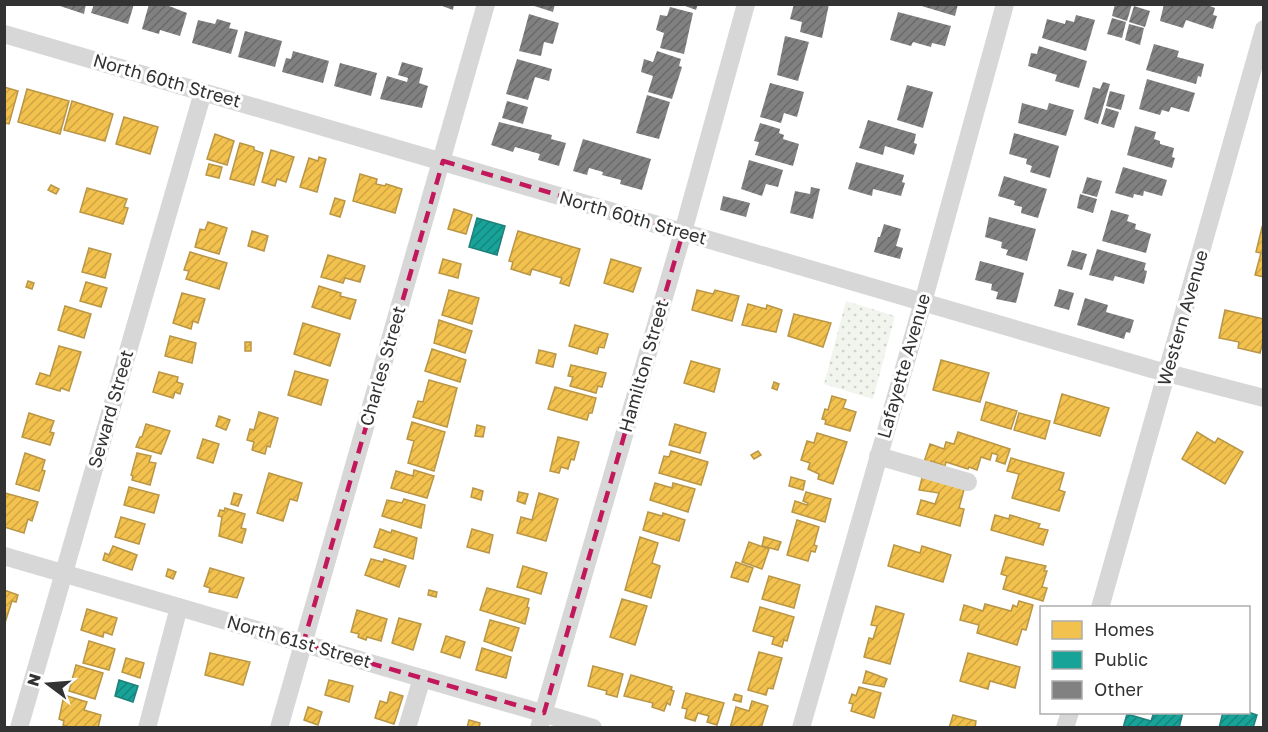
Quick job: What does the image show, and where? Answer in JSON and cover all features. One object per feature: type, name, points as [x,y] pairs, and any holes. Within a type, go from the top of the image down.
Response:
[{"type":"street","name":"Charles Street","points":[[279,728],[486,4]]},
{"type":"street","name":"Hamilton Street","points":[[542,720],[683,232],[746,4]]},
{"type":"street","name":"Lafayette Avenue","points":[[801,728],[923,302],[1005,4]]},
{"type":"street","name":"Western Avenue","points":[[1101,606],[1263,29]]},
{"type":"street","name":"North 60th Street","points":[[4,34],[1167,374],[1263,398]]},
{"type":"street","name":"Seward Street","points":[[19,728],[203,92]]},
{"type":"street","points":[[878,456],[968,482]]},
{"type":"street","name":"North 61st Street","points":[[4,556],[422,678],[542,720],[593,728]]},
{"type":"street","points":[[147,728],[179,607]]},
{"type":"street","points":[[407,728],[422,678]]},
{"type":"highlighted area","points":[[443,161],[683,232],[544,713],[303,644]]},
{"type":"shaded area","points":[[846,301],[895,316],[873,399],[824,384]]},
{"type":"building: Homes","points":[[4,87],[18,91],[9,124],[4,123]]},
{"type":"building: Homes","points":[[27,89],[69,101],[60,134],[18,122]]},
{"type":"building: Homes","points":[[72,101],[113,114],[105,141],[64,130]]},
{"type":"building: Homes","points":[[124,117],[158,127],[150,154],[116,144]]},
{"type":"building: Homes","points":[[215,134],[234,141],[227,165],[207,159]]},
{"type":"building: Homes","points":[[240,143],[254,147],[254,150],[263,153],[254,185],[230,179]]},
{"type":"building: Homes","points":[[271,150],[294,157],[286,182],[277,179],[275,186],[262,182]]},
{"type":"building: Homes","points":[[319,157],[326,159],[317,192],[300,187],[309,158],[318,161]]},
{"type":"building: Homes","points":[[209,164],[222,167],[219,178],[206,175]]},
{"type":"building: Homes","points":[[360,174],[377,179],[376,184],[385,186],[386,184],[402,189],[395,213],[353,201]]},
{"type":"building: Homes","points":[[51,185],[59,189],[56,194],[48,190]]},
{"type":"building: Homes","points":[[87,188],[127,199],[124,207],[128,208],[123,224],[80,212]]},
{"type":"building: Homes","points":[[335,198],[345,201],[340,217],[330,214]]},
{"type":"building: Homes","points":[[454,209],[472,215],[466,234],[448,229]]},
{"type":"building: Homes","points":[[208,222],[227,228],[219,254],[195,247],[200,229],[205,230]]},
{"type":"building: Homes","points":[[1262,227],[1264,228],[1264,277],[1255,275],[1261,253],[1256,252]]},
{"type":"building: Homes","points":[[252,231],[268,236],[264,251],[248,246]]},
{"type":"building: Homes","points":[[518,231],[580,249],[569,286],[560,283],[562,278],[532,269],[530,275],[511,269],[513,262],[509,261]]},
{"type":"building: Homes","points":[[89,248],[111,254],[105,278],[82,272]]},
{"type":"building: Homes","points":[[190,252],[227,263],[219,289],[186,279],[189,271],[184,270]]},
{"type":"building: Homes","points":[[328,255],[365,266],[360,282],[345,278],[343,283],[321,277]]},
{"type":"building: Homes","points":[[443,259],[461,264],[458,278],[439,273]]},
{"type":"building: Homes","points":[[611,259],[641,268],[633,292],[604,283]]},
{"type":"building: Homes","points":[[28,281],[34,283],[32,289],[26,287]]},
{"type":"building: Homes","points":[[86,282],[107,288],[101,307],[80,301]]},
{"type":"building: Homes","points":[[319,286],[341,293],[340,296],[356,300],[350,319],[312,307]]},
{"type":"building: Homes","points":[[449,290],[479,298],[472,324],[442,315]]},
{"type":"building: Homes","points":[[697,290],[713,294],[715,290],[739,296],[732,321],[692,310]]},
{"type":"building: Homes","points":[[182,293],[205,299],[198,323],[193,321],[191,329],[173,323]]},
{"type":"building: Homes","points":[[748,304],[766,309],[767,305],[782,310],[776,332],[742,325]]},
{"type":"building: Homes","points":[[65,306],[91,314],[84,338],[58,330]]},
{"type":"building: Homes","points":[[1225,310],[1264,319],[1264,337],[1260,353],[1238,348],[1239,342],[1219,338]]},
{"type":"building: Homes","points":[[794,314],[831,323],[823,347],[788,336]]},
{"type":"building: Homes","points":[[439,320],[472,331],[465,353],[434,343]]},
{"type":"building: Homes","points":[[303,323],[340,334],[330,366],[294,354]]},
{"type":"building: Homes","points":[[575,325],[608,334],[604,348],[599,347],[597,354],[569,346]]},
{"type":"building: Homes","points":[[170,336],[196,343],[192,363],[165,356]]},
{"type":"building: Homes","points":[[245,342],[251,342],[251,351],[245,351]]},
{"type":"building: Homes","points":[[59,346],[81,352],[69,391],[61,388],[60,391],[36,384],[40,373],[50,376]]},
{"type":"building: Homes","points":[[432,349],[466,360],[460,382],[425,371]]},
{"type":"building: Homes","points":[[539,350],[556,354],[553,367],[536,363]]},
{"type":"building: Homes","points":[[941,360],[989,373],[980,402],[933,390]]},
{"type":"building: Homes","points":[[691,361],[720,369],[714,392],[684,383]]},
{"type":"building: Homes","points":[[571,365],[606,373],[602,387],[598,386],[596,393],[570,386],[573,377],[568,376]]},
{"type":"building: Homes","points":[[295,371],[328,380],[321,405],[288,395]]},
{"type":"building: Homes","points":[[159,372],[178,377],[177,382],[183,384],[180,394],[175,392],[173,398],[153,392]]},
{"type":"building: Homes","points":[[429,380],[457,388],[447,427],[413,417],[418,401],[423,402]]},
{"type":"building: Homes","points":[[774,382],[779,384],[777,390],[772,388]]},
{"type":"building: Homes","points":[[555,387],[596,398],[592,413],[589,413],[587,420],[548,409]]},
{"type":"building: Homes","points":[[1062,394],[1109,408],[1100,436],[1054,423]]},
{"type":"building: Homes","points":[[832,396],[846,400],[843,408],[856,412],[850,431],[825,424],[826,420],[822,419],[825,409],[828,410]]},
{"type":"building: Homes","points":[[986,402],[1017,411],[1011,429],[981,420]]},
{"type":"building: Homes","points":[[259,412],[278,418],[270,447],[267,446],[265,454],[252,450],[254,442],[247,440],[250,429],[254,430]]},
{"type":"building: Homes","points":[[29,413],[54,421],[50,432],[54,433],[50,445],[22,437]]},
{"type":"building: Homes","points":[[1019,413],[1050,421],[1045,439],[1014,430]]},
{"type":"building: Homes","points":[[219,416],[230,420],[226,430],[216,426]]},
{"type":"building: Homes","points":[[412,422],[445,432],[434,471],[408,463],[414,441],[407,439]]},
{"type":"building: Homes","points":[[146,424],[170,431],[161,454],[136,447]]},
{"type":"building: Homes","points":[[675,424],[706,433],[700,453],[669,445]]},
{"type":"building: Homes","points":[[477,425],[485,427],[483,437],[475,436]]},
{"type":"building: Homes","points":[[958,432],[1010,449],[1005,464],[996,461],[998,455],[992,453],[990,460],[981,457],[977,470],[946,462],[945,466],[931,461],[930,464],[924,462],[930,444],[944,449],[946,442],[954,444]]},
{"type":"building: Homes","points":[[1197,432],[1215,443],[1218,438],[1243,452],[1225,484],[1182,459]]},
{"type":"building: Homes","points":[[817,433],[847,442],[833,484],[818,479],[819,474],[808,469],[810,463],[801,460],[807,441],[814,443]]},
{"type":"building: Homes","points":[[558,437],[579,442],[574,460],[571,459],[568,469],[561,467],[559,473],[550,471]]},
{"type":"building: Homes","points":[[203,439],[219,444],[213,463],[197,458]]},
{"type":"building: Homes","points":[[671,451],[708,462],[701,485],[659,473],[664,456],[669,457]]},
{"type":"building: Homes","points":[[758,451],[761,455],[754,459],[751,455]]},
{"type":"building: Homes","points":[[25,453],[45,460],[42,470],[45,471],[39,491],[16,484]]},
{"type":"building: Homes","points":[[137,453],[151,456],[149,462],[156,463],[150,485],[132,480],[131,475]]},
{"type":"building: Homes","points":[[1011,458],[1064,473],[1059,490],[1065,492],[1059,511],[1012,498],[1019,474],[1007,471]]},
{"type":"building: Homes","points":[[414,470],[434,476],[427,498],[391,488],[396,471],[413,476]]},
{"type":"building: Homes","points":[[269,473],[302,483],[297,501],[290,499],[283,521],[257,513]]},
{"type":"building: Homes","points":[[923,474],[965,486],[959,508],[964,509],[960,526],[917,514],[921,500],[935,504],[939,493],[919,490]]},
{"type":"building: Homes","points":[[791,477],[805,481],[803,490],[789,486]]},
{"type":"building: Homes","points":[[655,483],[672,488],[673,483],[695,489],[688,512],[650,500]]},
{"type":"building: Homes","points":[[129,487],[159,495],[154,513],[124,505]]},
{"type":"building: Homes","points":[[473,488],[483,491],[481,500],[471,497]]},
{"type":"building: Homes","points":[[519,492],[528,494],[525,504],[517,501]]},
{"type":"building: Homes","points":[[806,492],[831,499],[825,522],[792,512],[795,501],[807,505],[808,503],[803,501]]},
{"type":"building: Homes","points":[[5,493],[38,502],[32,521],[28,519],[24,533],[4,527]]},
{"type":"building: Homes","points":[[234,493],[242,495],[238,506],[231,504]]},
{"type":"building: Homes","points":[[539,493],[558,499],[546,541],[517,533],[521,517],[532,520]]},
{"type":"building: Homes","points":[[404,499],[425,505],[421,528],[382,516],[387,500],[402,503]]},
{"type":"building: Homes","points":[[225,508],[245,514],[241,528],[246,529],[242,543],[219,536],[222,517],[218,516],[220,510],[224,511]]},
{"type":"building: Homes","points":[[648,512],[662,516],[663,513],[685,520],[679,541],[643,530]]},
{"type":"building: Homes","points":[[995,515],[1009,519],[1010,515],[1040,524],[1038,528],[1048,530],[1043,545],[991,530]]},
{"type":"building: Homes","points":[[121,517],[145,524],[139,544],[115,537]]},
{"type":"building: Homes","points":[[797,520],[819,527],[814,545],[817,546],[815,552],[811,551],[808,561],[787,555]]},
{"type":"building: Homes","points":[[380,529],[391,533],[392,530],[417,538],[413,559],[374,547]]},
{"type":"building: Homes","points":[[472,529],[493,535],[489,553],[467,547]]},
{"type":"building: Homes","points":[[640,537],[658,543],[652,563],[660,566],[651,598],[625,590]]},
{"type":"building: Homes","points":[[764,537],[781,542],[778,550],[762,546]]},
{"type":"building: Homes","points":[[749,542],[769,549],[762,569],[742,562]]},
{"type":"building: Homes","points":[[894,545],[920,553],[922,546],[951,555],[943,582],[888,566]]},
{"type":"building: Homes","points":[[113,546],[137,555],[132,570],[103,560],[105,553],[109,555]]},
{"type":"building: Homes","points":[[1006,557],[1046,566],[1044,571],[1047,571],[1042,587],[1047,588],[1043,601],[1003,589],[1007,576],[1001,574]]},
{"type":"building: Homes","points":[[371,559],[383,562],[384,559],[406,566],[399,587],[365,575]]},
{"type":"building: Homes","points":[[736,562],[753,568],[748,582],[731,577]]},
{"type":"building: Homes","points":[[523,566],[547,573],[541,594],[517,587]]},
{"type":"building: Homes","points":[[210,568],[244,578],[237,598],[209,592],[210,588],[204,586]]},
{"type":"building: Homes","points":[[168,569],[176,572],[173,579],[166,576]]},
{"type":"building: Homes","points":[[769,576],[800,585],[794,608],[762,599]]},
{"type":"building: Homes","points":[[487,588],[529,599],[525,624],[480,610]]},
{"type":"building: Homes","points":[[4,590],[18,595],[16,602],[12,601],[4,626]]},
{"type":"building: Homes","points":[[429,590],[437,592],[436,597],[428,595]]},
{"type":"building: Homes","points":[[622,599],[647,606],[635,645],[610,637]]},
{"type":"building: Homes","points":[[1019,601],[1033,605],[1026,630],[1022,629],[1017,645],[977,633],[979,625],[960,620],[964,605],[983,611],[985,604],[1011,611],[1013,605],[1017,607]]},
{"type":"building: Homes","points":[[876,606],[904,614],[890,664],[864,657],[869,638],[873,639],[877,626],[871,625]]},
{"type":"building: Homes","points":[[760,607],[794,617],[787,641],[784,640],[782,647],[772,644],[774,637],[753,631]]},
{"type":"building: Homes","points":[[87,609],[117,618],[112,635],[104,632],[103,637],[81,630]]},
{"type":"building: Homes","points":[[357,610],[387,619],[381,641],[367,637],[366,640],[358,637],[359,634],[351,632]]},
{"type":"building: Homes","points":[[399,618],[421,624],[413,650],[392,643]]},
{"type":"building: Homes","points":[[490,620],[519,628],[512,651],[484,641]]},
{"type":"building: Homes","points":[[446,636],[465,642],[460,658],[441,652]]},
{"type":"building: Homes","points":[[89,641],[115,649],[109,670],[83,663]]},
{"type":"building: Homes","points":[[482,648],[511,657],[506,678],[476,670]]},
{"type":"building: Homes","points":[[759,652],[782,658],[773,689],[768,688],[766,695],[748,690]]},
{"type":"building: Homes","points":[[210,653],[250,662],[243,685],[205,675]]},
{"type":"building: Homes","points":[[968,653],[1020,667],[1015,688],[990,681],[988,689],[960,681]]},
{"type":"building: Homes","points":[[126,658],[144,663],[140,678],[122,672]]},
{"type":"building: Homes","points":[[76,665],[103,673],[95,699],[69,691]]},
{"type":"building: Homes","points":[[593,666],[623,674],[617,697],[606,694],[607,691],[588,686]]},
{"type":"building: Homes","points":[[866,671],[887,679],[884,687],[863,683]]},
{"type":"building: Homes","points":[[631,675],[672,687],[671,690],[674,691],[670,705],[667,703],[664,711],[652,707],[653,703],[624,696]]},
{"type":"building: Homes","points":[[329,680],[353,686],[349,702],[325,695]]},
{"type":"building: Homes","points":[[859,687],[881,693],[874,718],[851,711],[853,704],[849,703],[852,694],[856,696]]},
{"type":"building: Homes","points":[[390,692],[403,696],[394,724],[375,718],[380,701],[387,703]]},
{"type":"building: Homes","points":[[686,693],[724,703],[717,725],[707,722],[709,716],[698,713],[695,721],[685,718],[687,709],[682,708]]},
{"type":"building: Homes","points":[[735,694],[742,696],[741,702],[733,700]]},
{"type":"building: Homes","points":[[64,695],[87,702],[84,710],[101,715],[98,728],[71,728],[63,725],[64,721],[59,719]]},
{"type":"building: Homes","points":[[752,701],[768,706],[761,728],[730,728],[736,707],[749,711]]},
{"type":"building: Homes","points":[[308,707],[322,712],[318,725],[304,720]]},
{"type":"building: Homes","points":[[953,715],[976,721],[975,728],[949,728]]},
{"type":"building: Homes","points":[[469,720],[480,723],[479,728],[467,728]]},
{"type":"building: Public","points":[[477,218],[505,226],[497,255],[469,247]]},
{"type":"building: Public","points":[[119,680],[138,686],[133,702],[115,696]]},
{"type":"building: Public","points":[[1250,713],[1257,715],[1253,728],[1219,728],[1222,714]]},
{"type":"building: Public","points":[[1127,714],[1151,721],[1153,714],[1182,714],[1179,728],[1123,728]]},
{"type":"building: Other","points":[[54,4],[86,4],[84,14]]},
{"type":"building: Other","points":[[94,4],[134,4],[128,24],[91,13]]},
{"type":"building: Other","points":[[149,4],[164,4],[187,13],[180,36],[160,30],[159,34],[142,29]]},
{"type":"building: Other","points":[[437,4],[454,4],[453,10]]},
{"type":"building: Other","points":[[528,4],[555,4],[553,12]]},
{"type":"building: Other","points":[[680,4],[698,4],[696,10]]},
{"type":"building: Other","points":[[794,4],[829,4],[822,38],[800,32],[802,22],[790,19]]},
{"type":"building: Other","points":[[915,4],[958,4],[955,16]]},
{"type":"building: Other","points":[[1115,4],[1132,4],[1127,21],[1112,16]]},
{"type":"building: Other","points":[[1164,4],[1205,4],[1215,8],[1213,15],[1217,16],[1213,29],[1186,20],[1183,28],[1160,21]]},
{"type":"building: Other","points":[[1134,6],[1150,11],[1145,27],[1129,22]]},
{"type":"building: Other","points":[[670,7],[693,13],[684,54],[660,48],[664,33],[656,30],[660,15],[667,16]]},
{"type":"building: Other","points":[[898,12],[951,26],[945,46],[932,43],[931,47],[913,42],[911,46],[890,40]]},
{"type":"building: Other","points":[[529,14],[559,23],[553,44],[544,42],[541,56],[519,51]]},
{"type":"building: Other","points":[[1076,15],[1095,20],[1086,51],[1042,38],[1047,19],[1065,24],[1066,20],[1074,22]]},
{"type":"building: Other","points":[[1112,18],[1126,22],[1122,38],[1107,34]]},
{"type":"building: Other","points":[[217,19],[231,23],[229,28],[238,30],[231,54],[192,43],[198,20],[215,24]]},
{"type":"building: Other","points":[[1129,24],[1144,28],[1140,45],[1125,40]]},
{"type":"building: Other","points":[[245,31],[282,41],[275,67],[238,57]]},
{"type":"building: Other","points":[[785,36],[809,42],[798,81],[777,75]]},
{"type":"building: Other","points":[[1154,44],[1179,51],[1177,57],[1204,64],[1201,77],[1198,76],[1196,84],[1146,70]]},
{"type":"building: Other","points":[[1039,46],[1087,61],[1079,88],[1055,81],[1057,75],[1028,66],[1031,53],[1037,54]]},
{"type":"building: Other","points":[[293,51],[329,61],[323,83],[282,72],[286,58],[291,59]]},
{"type":"building: Other","points":[[657,51],[681,59],[679,66],[682,67],[672,99],[648,92],[653,76],[641,72],[644,59],[653,62]]},
{"type":"building: Other","points":[[517,59],[552,69],[549,81],[535,77],[528,100],[506,94]]},
{"type":"building: Other","points":[[402,62],[423,68],[419,83],[428,86],[422,108],[380,99],[387,76],[407,82],[408,78],[398,75]]},
{"type":"building: Other","points":[[340,63],[377,73],[371,96],[334,86]]},
{"type":"building: Other","points":[[1147,79],[1195,93],[1189,112],[1171,107],[1169,112],[1162,110],[1160,115],[1139,109]]},
{"type":"building: Other","points":[[1103,82],[1110,84],[1098,124],[1084,119],[1093,87],[1100,89]]},
{"type":"building: Other","points":[[770,83],[804,92],[797,117],[784,113],[781,123],[760,117]]},
{"type":"building: Other","points":[[907,85],[933,92],[923,128],[897,120]]},
{"type":"building: Other","points":[[1110,91],[1125,95],[1121,110],[1106,106]]},
{"type":"building: Other","points":[[647,95],[670,102],[659,139],[636,133]]},
{"type":"building: Other","points":[[507,101],[528,107],[523,124],[502,118]]},
{"type":"building: Other","points":[[1022,103],[1047,110],[1049,103],[1074,110],[1066,136],[1018,123]]},
{"type":"building: Other","points":[[1106,108],[1119,112],[1114,128],[1101,124]]},
{"type":"building: Other","points":[[868,120],[916,134],[914,143],[917,144],[914,155],[885,146],[883,155],[859,148]]},
{"type":"building: Other","points":[[499,122],[552,135],[551,139],[566,143],[559,166],[538,160],[540,154],[515,147],[513,152],[491,145]]},
{"type":"building: Other","points":[[760,123],[780,129],[779,133],[784,135],[783,139],[799,144],[793,166],[755,155],[759,142],[754,141]]},
{"type":"building: Other","points":[[1135,126],[1156,132],[1154,139],[1160,141],[1160,144],[1174,148],[1172,157],[1175,158],[1172,168],[1127,155]]},
{"type":"building: Other","points":[[1014,133],[1059,146],[1050,178],[1030,172],[1032,166],[1026,164],[1027,159],[1009,154]]},
{"type":"building: Other","points":[[583,139],[651,159],[642,190],[620,184],[621,180],[602,175],[603,172],[589,168],[587,175],[573,171]]},
{"type":"building: Other","points":[[749,160],[783,170],[778,187],[766,184],[762,196],[741,189]]},
{"type":"building: Other","points":[[856,162],[904,175],[902,182],[905,183],[901,196],[873,189],[872,196],[848,189]]},
{"type":"building: Other","points":[[1123,167],[1167,180],[1162,196],[1144,191],[1143,196],[1134,194],[1133,198],[1115,193]]},
{"type":"building: Other","points":[[1004,176],[1047,189],[1038,218],[1021,213],[1022,207],[1014,205],[1015,201],[998,196]]},
{"type":"building: Other","points":[[1087,177],[1102,181],[1097,197],[1082,193]]},
{"type":"building: Other","points":[[811,187],[820,189],[813,219],[790,213],[795,191],[810,194]]},
{"type":"building: Other","points":[[1080,194],[1097,199],[1093,213],[1077,208]]},
{"type":"building: Other","points":[[723,196],[750,203],[746,217],[720,210]]},
{"type":"building: Other","points":[[1111,210],[1129,215],[1127,221],[1136,224],[1135,229],[1151,234],[1146,253],[1102,241]]},
{"type":"building: Other","points":[[989,217],[1036,229],[1027,261],[1006,255],[1008,250],[1001,248],[1002,242],[985,237]]},
{"type":"building: Other","points":[[884,224],[901,229],[896,246],[903,248],[900,259],[874,252]]},
{"type":"building: Other","points":[[1097,249],[1146,263],[1144,284],[1115,276],[1113,281],[1089,275]]},
{"type":"building: Other","points":[[1072,250],[1087,254],[1082,270],[1067,266]]},
{"type":"building: Other","points":[[980,261],[1024,273],[1016,303],[996,299],[998,292],[991,290],[992,284],[975,280]]},
{"type":"building: Other","points":[[1059,289],[1074,293],[1069,310],[1054,306]]},
{"type":"building: Other","points":[[1085,298],[1108,305],[1106,312],[1134,320],[1130,333],[1126,332],[1124,339],[1077,325]]}]
